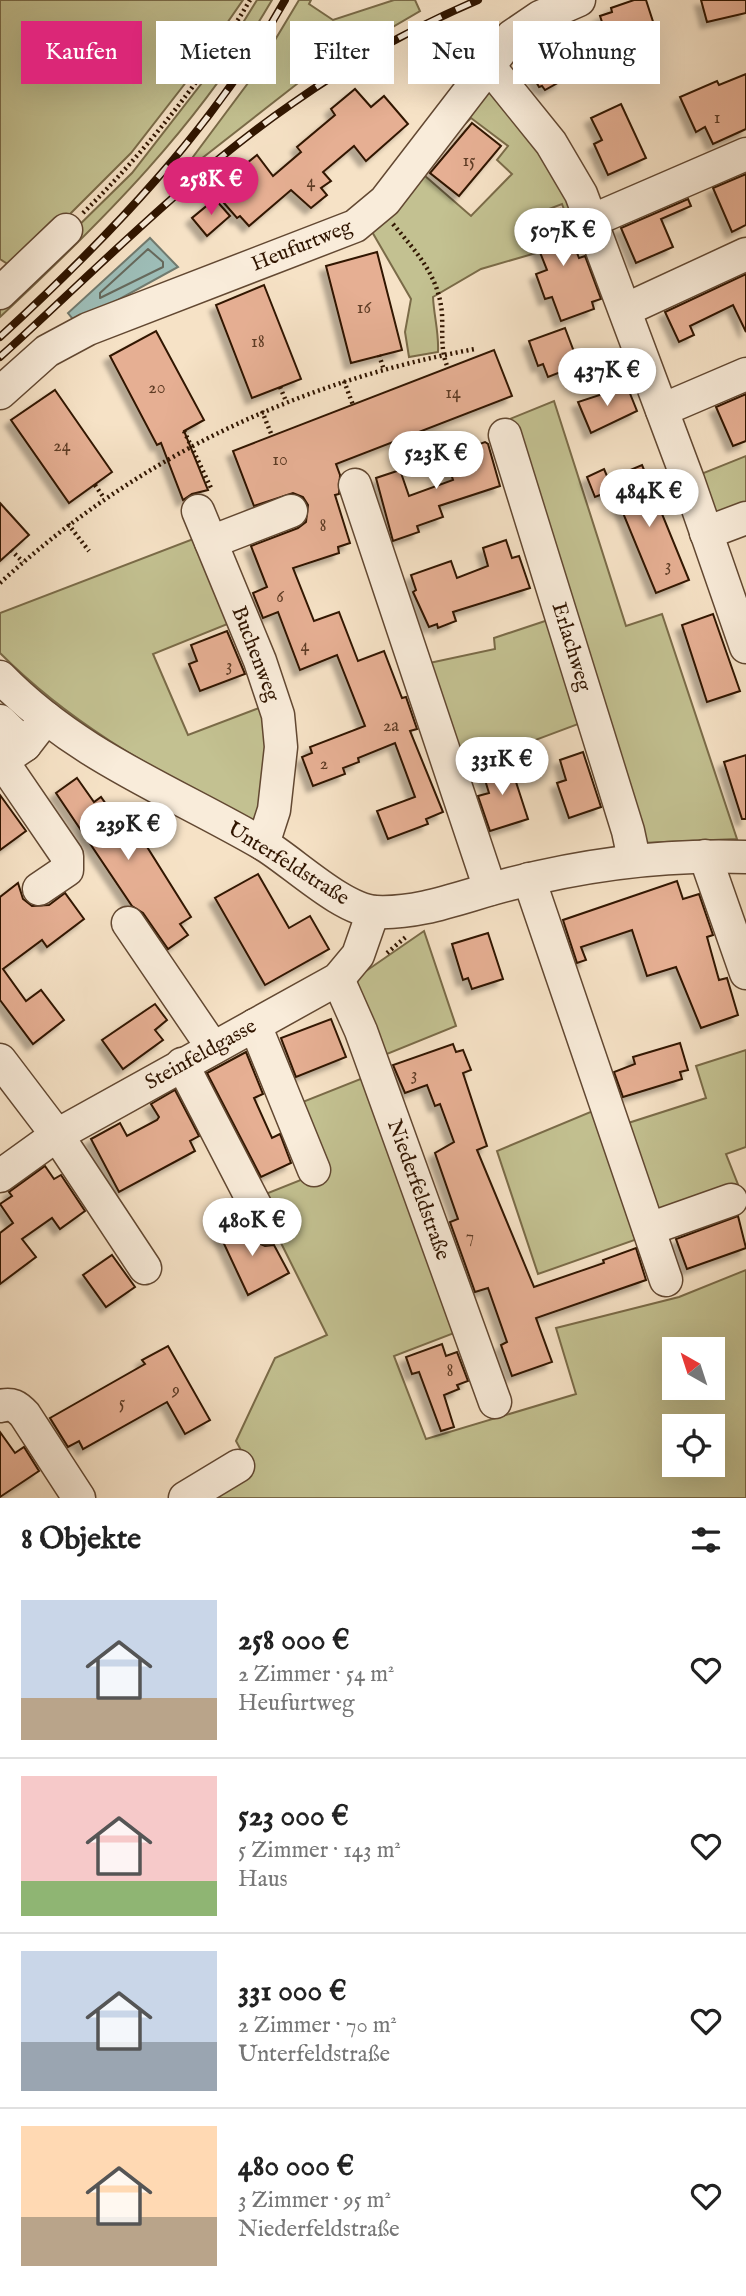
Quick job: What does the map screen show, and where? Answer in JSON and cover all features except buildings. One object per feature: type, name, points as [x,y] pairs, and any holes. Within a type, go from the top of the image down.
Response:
[{"type":"street","name":"Heufurtweg","points":[[499,53],[525,26],[579,0]]},
{"type":"street","points":[[499,79],[561,156],[574,178],[662,410],[746,648]]},
{"type":"street","name":"Heufurtweg","points":[[0,393],[40,356],[76,335],[162,299],[345,232],[379,208],[474,84]]},
{"type":"street","points":[[592,221],[746,153]]},
{"type":"street","points":[[5,280],[66,230]]},
{"type":"street","points":[[625,310],[746,254]]},
{"type":"street","points":[[662,410],[746,374]]},
{"type":"street","name":"Erlachweg","points":[[505,435],[624,818],[634,859]]},
{"type":"street","points":[[355,485],[490,889]]},
{"type":"street","name":"Buchenweg","points":[[198,510],[268,682],[278,715],[281,747],[274,810],[263,844]]},
{"type":"street","points":[[211,542],[291,511]]},
{"type":"street","points":[[706,533],[746,519]]},
{"type":"street","name":"Unterfeldstraße","points":[[0,677],[46,718],[118,768],[263,844],[341,898],[373,912],[425,909],[490,889],[634,859],[746,857]]},
{"type":"street","points":[[9,756],[46,718]]},
{"type":"street","points":[[0,722],[9,756],[68,856],[67,870],[39,889]]},
{"type":"street","points":[[705,856],[746,973]]},
{"type":"street","points":[[529,880],[666,1280]]},
{"type":"street","name":"Steinfeldgasse","points":[[0,1176],[57,1135],[338,979],[358,955],[373,912]]},
{"type":"street","points":[[128,923],[213,1048]]},
{"type":"street","name":"Niederfeldstraße","points":[[338,979],[361,1031],[495,1402]]},
{"type":"street","points":[[255,1025],[314,1170]]},
{"type":"street","points":[[0,1060],[57,1135],[145,1268]]},
{"type":"street","points":[[182,1064],[268,1228]]},
{"type":"street","points":[[649,1229],[731,1200]]},
{"type":"street","points":[[0,1406],[9,1404],[25,1415],[79,1498]]},
{"type":"street","points":[[185,1498],[238,1466]]},
{"type":"path","points":[[66,230],[150,141],[212,59],[250,0]]},
{"type":"path","points":[[379,208],[431,271],[437,284],[443,324],[442,355],[448,368]]},
{"type":"path","points":[[0,583],[68,524],[104,498],[192,444],[286,401],[344,381],[475,349]]},
{"type":"path","points":[[379,355],[384,370]]},
{"type":"path","points":[[344,381],[353,405]]},
{"type":"path","points":[[280,387],[286,401]]},
{"type":"path","points":[[262,411],[272,436]]},
{"type":"path","points":[[184,431],[198,456]]},
{"type":"path","points":[[95,485],[104,498]]},
{"type":"path","points":[[68,524],[89,551]]},
{"type":"path","points":[[12,550],[23,562]]},
{"type":"shaded area","points":[[0,0],[243,0],[228,21],[156,21],[156,84],[185,84],[131,153],[25,259],[9,265],[0,259]]},
{"type":"shaded area","points":[[257,0],[272,0],[259,21],[244,21]]},
{"type":"shaded area","points":[[299,0],[311,0],[309,4],[333,20],[394,0],[415,0],[420,11],[394,26],[394,21],[290,21],[290,84],[297,84],[178,177],[247,84],[276,84],[276,38]]},
{"type":"shaded area","points":[[201,84],[216,84],[182,129],[113,207],[0,317],[0,303],[132,173]]},
{"type":"shaded area","points":[[481,84],[492,84],[574,206],[565,212],[562,204],[525,218],[536,253],[481,269],[433,297],[438,352],[409,357],[405,332],[411,299],[371,230],[417,169],[471,216],[512,174],[497,160],[508,146],[471,118],[460,129],[451,122]]},
{"type":"shaded area","points":[[554,401],[626,626],[662,614],[737,839],[641,843],[505,421]]},
{"type":"shaded area","points":[[746,456],[746,505],[709,519],[696,476]]},
{"type":"shaded area","points":[[201,536],[235,621],[153,654],[188,735],[267,705],[274,739],[259,820],[251,821],[119,747],[58,705],[0,653],[0,613]]},
{"type":"shaded area","points":[[554,618],[589,720],[455,770],[420,665],[495,649],[494,638]]},
{"type":"shaded area","points":[[424,931],[456,1026],[382,1056],[350,982]]},
{"type":"shaded area","points":[[746,1050],[746,1147],[726,1154],[741,1192],[652,1219],[622,1125],[706,1098],[696,1066]]},
{"type":"shaded area","points":[[368,1076],[462,1330],[394,1356],[426,1439],[576,1394],[556,1328],[679,1297],[746,1270],[746,1498],[200,1498],[250,1467],[236,1441],[275,1358],[327,1335],[258,1197],[321,1172],[295,1105]]},
{"type":"shaded area","points":[[600,1108],[646,1236],[538,1274],[497,1151]]},
{"type":"water","points":[[150,238],[178,267],[76,323],[68,313]]},
{"type":"railway","points":[[0,337],[119,221],[156,180],[225,93],[285,0]]},
{"type":"railway","points":[[0,357],[142,225],[254,131],[360,60],[406,34],[478,0]]}]
